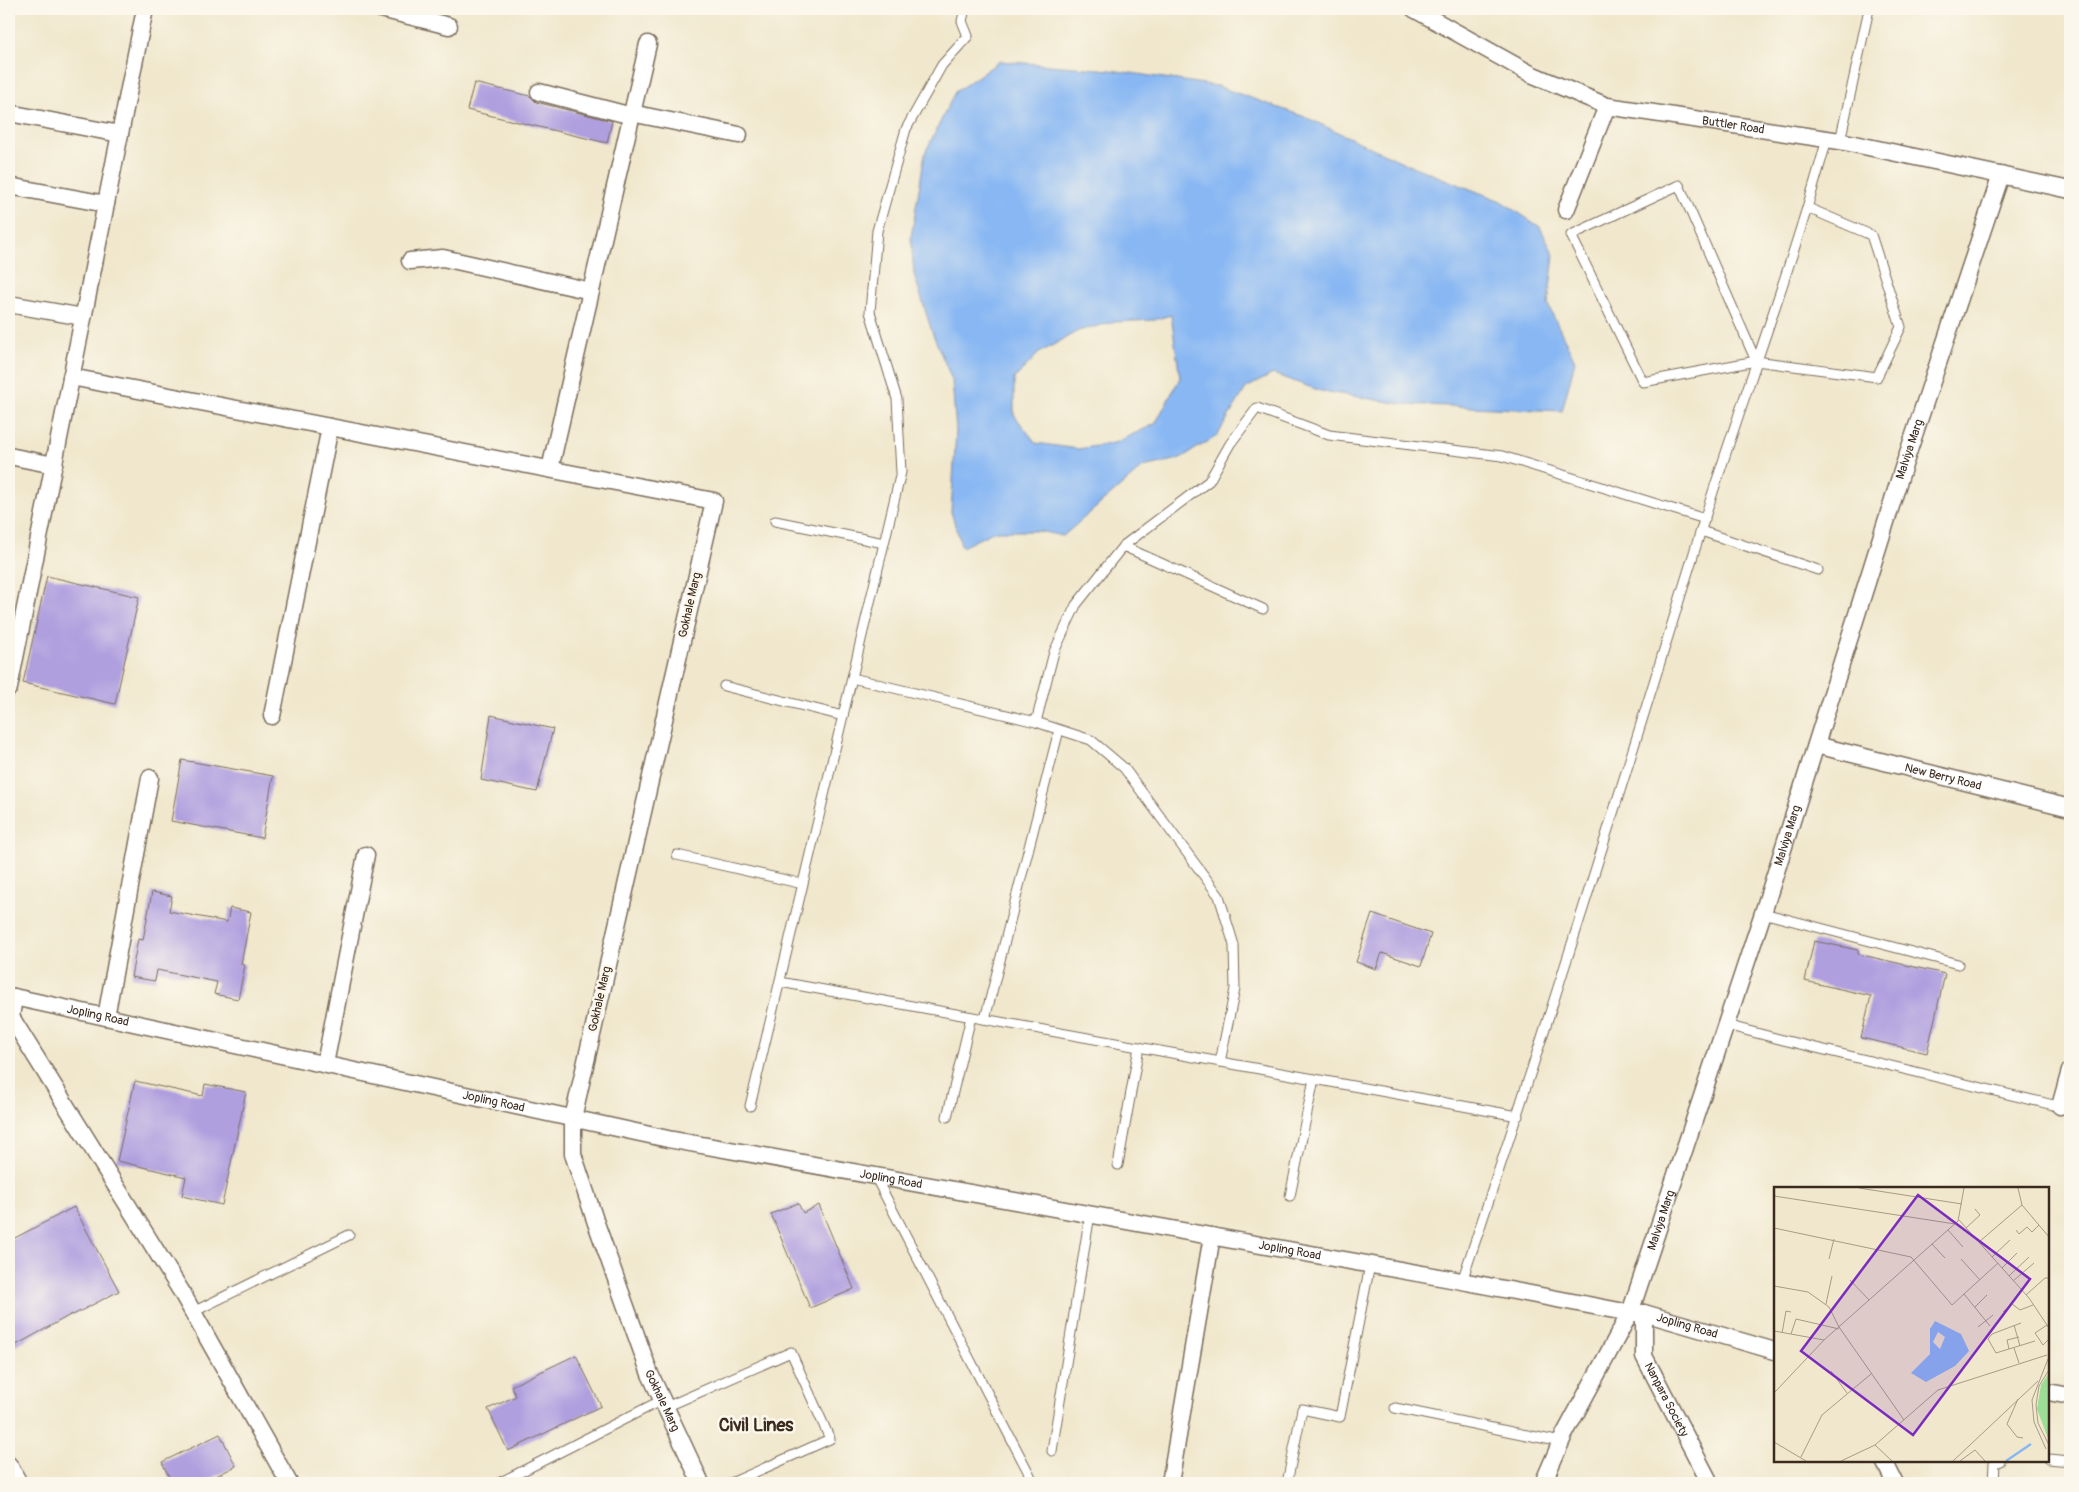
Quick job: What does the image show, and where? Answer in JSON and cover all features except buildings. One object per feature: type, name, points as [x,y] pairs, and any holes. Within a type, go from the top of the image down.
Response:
[{"type":"street","points":[[9,682],[145,9]]},
{"type":"street","points":[[381,9],[449,26]]},
{"type":"street","name":"Buttler Road","points":[[1414,9],[1531,74],[1607,106],[1833,140],[2070,190]]},
{"type":"street","points":[[71,377],[550,469],[648,44]]},
{"type":"street","points":[[539,92],[632,116],[636,114],[739,135]]},
{"type":"street","points":[[1566,210],[1607,106]]},
{"type":"street","points":[[9,113],[120,134]]},
{"type":"street","name":"Malviya Marg","points":[[1543,1483],[1561,1442],[1637,1313],[1726,1025],[1905,461],[2000,175]]},
{"type":"street","points":[[9,186],[106,204]]},
{"type":"street","points":[[410,261],[443,258],[591,291]]},
{"type":"street","points":[[9,304],[84,316]]},
{"type":"street","points":[[272,716],[330,427]]},
{"type":"street","points":[[9,456],[54,464]]},
{"type":"street","name":"Gokhale Marg","points":[[550,469],[714,501],[572,1118],[573,1154],[650,1374],[702,1483]]},
{"type":"street","name":"New Berry Road","points":[[1816,745],[2070,808]]},
{"type":"street","points":[[106,1017],[150,778]]},
{"type":"street","points":[[325,1064],[366,855]]},
{"type":"street","points":[[12,997],[11,1017],[193,1312],[289,1483]]},
{"type":"street","name":"Jopling Road","points":[[12,997],[668,1138],[1637,1313],[1774,1351]]},
{"type":"street","points":[[2065,1107],[2070,1071]]},
{"type":"street","points":[[1170,1483],[1212,1236]]},
{"type":"street","name":"Nanpara Society","points":[[1637,1313],[1644,1356],[1710,1483]]},
{"type":"street","points":[[2049,1392],[2070,1396]]},
{"type":"street","points":[[1884,1462],[1895,1483]]},
{"type":"street","points":[[9,1464],[19,1483]]},
{"type":"lane","points":[[750,1106],[901,472],[897,399],[870,312],[878,231],[906,129],[942,65],[968,36],[962,21],[965,9]]},
{"type":"lane","points":[[1462,1281],[1518,1116],[1701,531],[1756,362],[1833,140],[1869,9]]},
{"type":"lane","points":[[1756,362],[1680,185],[1572,235],[1643,382],[1756,362],[1877,377],[1901,327],[1871,235],[1808,208]]},
{"type":"lane","points":[[1036,722],[1054,652],[1076,605],[1124,546],[1209,481],[1230,444],[1257,408],[1329,435],[1502,456],[1705,519]]},
{"type":"lane","points":[[775,521],[884,543]]},
{"type":"lane","points":[[1701,531],[1818,570]]},
{"type":"lane","points":[[1124,546],[1263,609]]},
{"type":"lane","points":[[852,678],[1036,722],[1091,740],[1124,768],[1219,896],[1234,945],[1235,989],[1220,1062]]},
{"type":"lane","points":[[724,686],[843,716]]},
{"type":"lane","points":[[985,1019],[1059,730]]},
{"type":"lane","points":[[677,854],[803,884]]},
{"type":"lane","points":[[1763,913],[1958,964]]},
{"type":"lane","points":[[780,982],[1518,1116]]},
{"type":"lane","points":[[946,1117],[971,1017]]},
{"type":"lane","points":[[1726,1025],[2065,1107]]},
{"type":"lane","points":[[1118,1165],[1139,1047]]},
{"type":"lane","points":[[1290,1196],[1314,1079]]},
{"type":"lane","points":[[876,1176],[1034,1483]]},
{"type":"lane","points":[[1052,1451],[1090,1214]]},
{"type":"lane","points":[[193,1312],[349,1235]]},
{"type":"lane","points":[[1287,1483],[1302,1409],[1340,1417],[1370,1265]]},
{"type":"lane","points":[[499,1483],[664,1403],[791,1352],[830,1439],[731,1483]]},
{"type":"lane","points":[[1395,1408],[1561,1442]]},
{"type":"lane","points":[[2049,1459],[2070,1461]]},
{"type":"lane","points":[[1992,1483],[1996,1462]]},
{"type":"water","points":[[1000,61],[1111,70],[1217,86],[1305,117],[1409,165],[1501,201],[1540,227],[1554,255],[1548,305],[1575,361],[1562,411],[1402,404],[1321,391],[1273,374],[1246,388],[1217,436],[1179,459],[1143,467],[1063,536],[1038,531],[995,531],[962,547],[951,512],[956,431],[952,380],[932,332],[914,274],[911,237],[925,153],[955,92]],"holes":[[[1171,315],[1180,378],[1155,424],[1114,443],[1078,449],[1036,443],[1014,415],[1014,379],[1039,353],[1078,331],[1114,322],[1154,320]]]},
{"type":"district","name":"Civil Lines","points":[[756,1425]]}]
